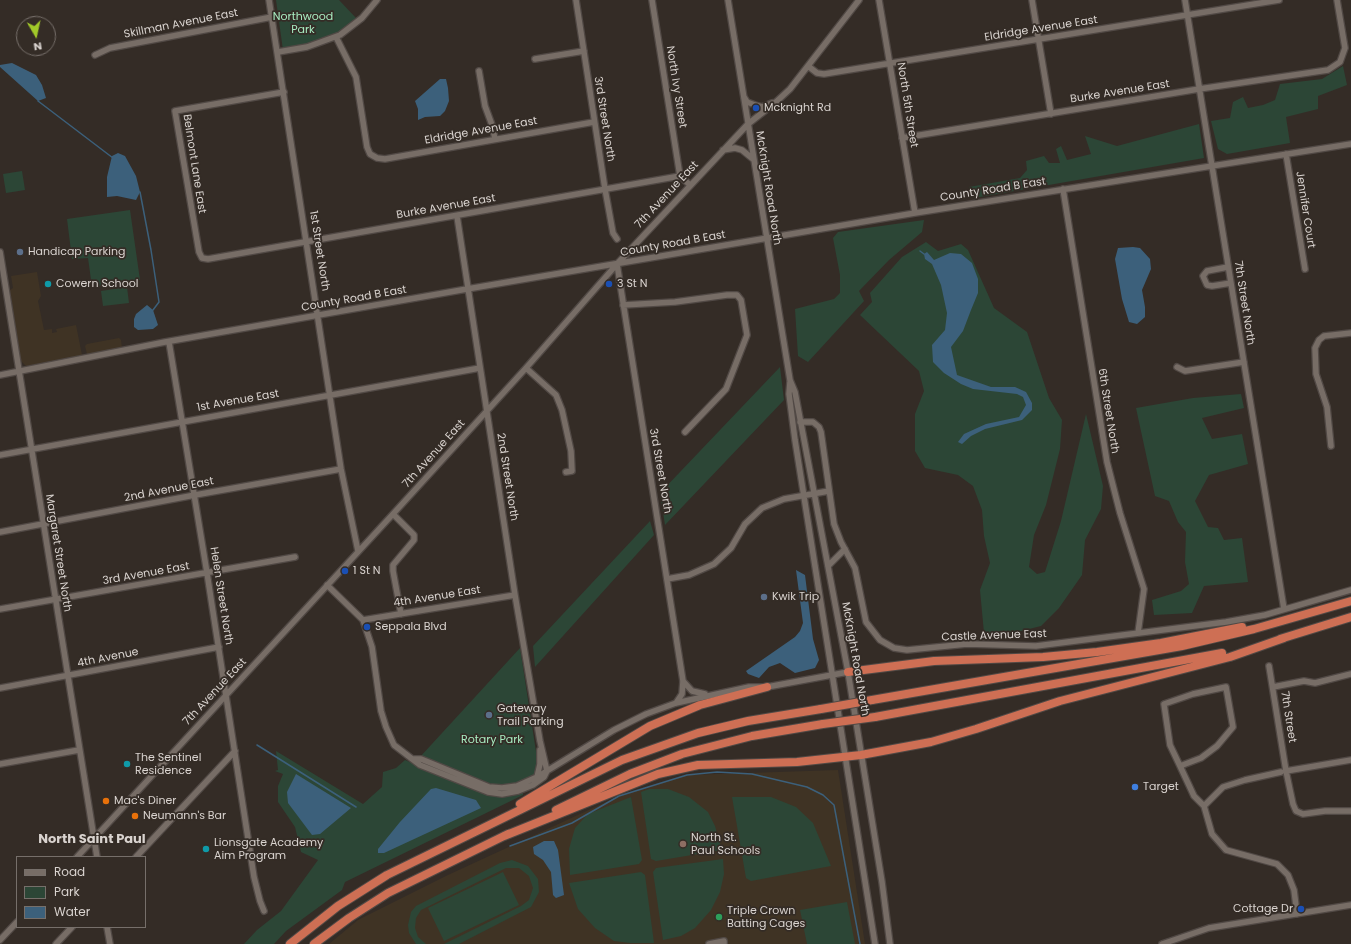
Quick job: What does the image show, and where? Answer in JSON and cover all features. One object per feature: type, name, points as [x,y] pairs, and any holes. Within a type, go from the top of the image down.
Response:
[{"type":"highway","points":[[290,944],[324,916],[363,889],[406,864],[622,760],[676,739],[742,722],[1182,646],[1282,621],[1351,601]]},
{"type":"highway","points":[[504,836],[658,774],[698,765],[797,762],[861,755],[931,742],[976,729],[1060,700],[1230,657],[1351,617]]},
{"type":"highway","points":[[848,672],[934,661],[1043,657],[1097,652],[1161,643],[1282,621]]},
{"type":"highway","points":[[314,944],[349,918],[388,893],[612,783],[682,754],[752,736],[875,716],[1200,658],[1284,638]]},
{"type":"highway","points":[[496,821],[524,802],[650,726],[700,705],[767,687]]},
{"type":"street","name":"1st Street North","points":[[269,0],[341,469],[358,551]]},
{"type":"street","points":[[278,52],[307,47],[336,37],[362,18],[377,0]]},
{"type":"street","name":"3rd Street North","points":[[576,0],[605,189],[613,233],[617,239]]},
{"type":"street","name":"North Ivy Street","points":[[652,0],[680,176]]},
{"type":"street","name":"McKnight Road North","points":[[728,0],[790,380],[795,392],[848,672],[882,882],[890,944]]},
{"type":"street","name":"7th Avenue East","points":[[78,856],[358,551],[394,514],[526,368],[617,264],[748,124],[776,102],[808,66],[859,0]]},
{"type":"street","name":"North 5th Street","points":[[879,0],[915,213]]},
{"type":"street","points":[[1032,0],[1051,114]]},
{"type":"street","name":"7th Street North","points":[[1185,0],[1284,609]]},
{"type":"street","name":"Eldridge Avenue East","points":[[808,66],[822,74],[1278,0]]},
{"type":"street","name":"Burke Avenue East","points":[[902,138],[1199,89],[1328,70],[1340,62],[1345,48],[1337,0]]},
{"type":"street","name":"Skillman Avenue East","points":[[95,55],[110,48],[272,17]]},
{"type":"street","name":"Eldridge Avenue East","points":[[336,37],[356,77],[367,147],[373,157],[385,159],[594,122]]},
{"type":"street","points":[[535,59],[584,51]]},
{"type":"street","points":[[479,72],[485,106],[495,139]]},
{"type":"street","name":"Belmont Lane East","points":[[202,258],[199,252],[175,111],[284,92]]},
{"type":"street","points":[[743,96],[747,102],[762,106],[776,102]]},
{"type":"street","name":"County Road B East","points":[[0,374],[169,342],[467,289],[915,213],[1351,144]]},
{"type":"street","points":[[723,150],[735,148],[742,150],[753,159]]},
{"type":"street","name":"Jennifer Court","points":[[1286,154],[1305,268]]},
{"type":"street","points":[[680,176],[690,186]]},
{"type":"street","name":"Burke Avenue East","points":[[202,258],[208,259],[680,176]]},
{"type":"street","name":"6th Street North","points":[[1063,189],[1107,462],[1120,513],[1144,589],[1138,633]]},
{"type":"street","name":"2nd Street North","points":[[457,216],[515,595],[540,741],[547,771]]},
{"type":"street","name":"Margaret Street North","points":[[0,252],[97,856]]},
{"type":"street","name":"3rd Street North","points":[[617,264],[683,681],[682,694],[676,703]]},
{"type":"street","points":[[1228,266],[1207,271],[1203,276],[1204,281],[1208,285],[1231,283]]},
{"type":"street","points":[[623,305],[675,302],[727,295],[736,295],[741,300],[747,335],[726,389],[685,432]]},
{"type":"street","points":[[0,297],[7,296]]},
{"type":"street","points":[[1331,446],[1327,407],[1316,374],[1315,350],[1319,340],[1324,336],[1351,333]]},
{"type":"street","name":"Helen Street North","points":[[169,342],[260,901],[264,911]]},
{"type":"street","points":[[1177,367],[1185,372],[1244,362]]},
{"type":"street","name":"1st Avenue East","points":[[0,455],[480,368]]},
{"type":"street","points":[[526,368],[556,395],[562,410],[571,452],[572,471],[566,472]]},
{"type":"street","name":"McKnight Road North","points":[[790,380],[789,394],[804,496],[875,944]]},
{"type":"street","name":"Castle Avenue East","points":[[800,422],[813,422],[819,427],[834,524],[858,577],[866,622],[880,640],[894,648],[907,650],[967,644],[1036,646],[1238,621],[1351,590]]},
{"type":"street","name":"2nd Avenue East","points":[[0,532],[193,495],[341,469]]},
{"type":"street","points":[[667,579],[689,575],[714,564],[731,548],[746,524],[762,508],[784,499],[814,495],[829,491]]},
{"type":"street","points":[[394,514],[414,535],[414,540],[393,565],[401,614]]},
{"type":"street","points":[[828,566],[845,549]]},
{"type":"street","name":"3rd Avenue East","points":[[0,609],[295,557]]},
{"type":"street","points":[[327,585],[363,620],[372,647],[386,727],[394,745],[420,765],[481,790],[495,793],[511,793],[525,789],[542,779],[547,771]]},
{"type":"street","name":"4th Avenue East","points":[[363,620],[515,595]]},
{"type":"street","name":"4th Avenue","points":[[0,688],[219,647]]},
{"type":"street","name":"7th Street","points":[[1269,666],[1273,687],[1283,772],[1296,810],[1303,814],[1324,811],[1351,811]]},
{"type":"street","points":[[414,759],[421,759],[483,785],[496,788],[517,786],[537,777],[614,730],[646,714],[676,703],[749,687],[767,687],[848,672]]},
{"type":"street","points":[[1273,687],[1304,681],[1315,683],[1351,674]]},
{"type":"street","points":[[683,681],[692,691],[697,693],[713,694]]},
{"type":"street","points":[[1180,766],[1201,758],[1211,750],[1233,726],[1226,687],[1192,694],[1164,704],[1170,745],[1194,796],[1204,806],[1212,834],[1226,850],[1277,864],[1288,874],[1294,890],[1297,914]]},
{"type":"street","name":"2nd Street North","points":[[537,777],[540,764],[540,741]]},
{"type":"street","points":[[0,764],[79,750]]},
{"type":"street","points":[[137,856],[235,750]]},
{"type":"street","points":[[1204,806],[1223,787],[1245,780],[1351,760]]},
{"type":"street","points":[[1162,944],[1210,928],[1351,905]]},
{"type":"street","points":[[0,940],[16,923]]},
{"type":"street","points":[[56,944],[71,928]]},
{"type":"street","points":[[107,928],[110,944]]},
{"type":"street","points":[[709,944],[724,943]]},
{"type":"shaded area","points":[[37,272],[41,296],[38,301],[44,330],[52,329],[52,333],[57,332],[56,329],[76,325],[82,355],[26,366],[21,361],[10,290],[13,288],[11,276]]},
{"type":"shaded area","points":[[119,338],[121,340],[122,348],[87,354],[85,346],[87,344]]},
{"type":"shaded area","name":"North St. Paul Schools","points":[[838,770],[865,944],[329,944],[358,920],[448,875],[619,796],[687,775]]},
{"type":"green space","name":"Northwood Park","points":[[276,0],[339,0],[356,18],[341,31],[326,39],[308,45],[283,50]]},
{"type":"green space","points":[[1343,66],[1347,85],[1318,96],[1318,109],[1286,117],[1290,143],[1227,154],[1218,149],[1211,121],[1230,118],[1233,102],[1243,97],[1248,108],[1263,105],[1275,100],[1280,84],[1322,79]]},
{"type":"green space","points":[[1199,124],[1204,158],[974,198],[969,187],[1020,178],[1027,170],[1026,161],[1044,156],[1049,163],[1060,163],[1056,149],[1061,146],[1067,160],[1091,154],[1085,136],[1117,146]]},
{"type":"green space","points":[[22,171],[25,190],[6,193],[3,174]]},
{"type":"green space","points":[[130,210],[140,280],[92,287],[88,258],[72,259],[67,219]]},
{"type":"green space","points":[[924,220],[922,232],[889,260],[859,291],[864,301],[808,362],[798,356],[795,309],[834,299],[840,293],[840,275],[833,238],[838,232]]},
{"type":"green space","points":[[926,242],[938,251],[961,244],[968,250],[994,308],[1027,332],[1049,398],[1062,420],[1060,449],[1046,505],[1034,535],[1029,567],[1037,574],[1045,572],[1061,521],[1086,414],[1103,486],[1101,509],[1085,540],[1082,575],[1059,608],[1041,626],[1017,632],[991,634],[984,633],[980,590],[990,563],[984,536],[982,510],[973,486],[958,475],[925,468],[915,451],[915,414],[924,391],[919,371],[860,315],[872,302],[870,293],[902,257]]},
{"type":"green space","points":[[127,287],[129,303],[103,306],[101,291]]},
{"type":"green space","points":[[780,367],[784,400],[665,525],[660,493]]},
{"type":"green space","points":[[1241,394],[1244,408],[1202,418],[1212,439],[1242,434],[1248,464],[1209,475],[1195,501],[1208,527],[1218,528],[1224,540],[1242,538],[1248,582],[1204,586],[1192,613],[1154,615],[1152,600],[1181,591],[1189,584],[1185,562],[1186,532],[1178,522],[1169,501],[1155,496],[1136,408],[1193,398]]},
{"type":"green space","points":[[650,521],[654,535],[535,667],[533,646]]},
{"type":"green space","name":"Rotary Park","points":[[520,648],[537,758],[535,774],[531,778],[511,785],[494,785],[420,757]]},
{"type":"green space","points":[[276,751],[363,804],[382,787],[383,772],[396,768],[405,760],[479,791],[523,792],[523,795],[345,882],[342,890],[286,931],[274,944],[244,944],[257,930],[281,911],[318,860],[301,852],[295,827],[278,802],[278,786],[283,774],[275,771],[278,770]]},
{"type":"green space","points":[[649,789],[668,789],[689,797],[708,812],[715,826],[722,850],[656,861],[651,859],[641,792]]},
{"type":"green space","points":[[631,797],[642,860],[639,864],[570,875],[569,849],[575,828],[588,814]]},
{"type":"green space","points":[[732,797],[771,797],[796,807],[813,823],[831,866],[751,881],[746,878]]},
{"type":"green space","points":[[723,859],[724,874],[720,892],[711,910],[695,928],[681,936],[663,940],[653,872],[656,868]]},
{"type":"green space","points":[[512,860],[528,866],[538,879],[539,892],[531,907],[459,944],[444,944],[521,906],[529,900],[533,888],[529,876],[519,868],[506,868],[421,910],[416,918],[415,928],[418,937],[426,944],[416,944],[409,933],[408,925],[411,912],[416,906],[500,863]]},
{"type":"green space","points":[[503,872],[519,905],[444,941],[428,908]]},
{"type":"green space","points":[[641,872],[645,875],[654,943],[614,941],[595,928],[578,909],[569,883]]},
{"type":"green space","points":[[847,902],[855,944],[807,944],[800,910]]},
{"type":"water","points":[[12,63],[36,75],[42,85],[46,98],[38,101],[0,67],[0,65]]},
{"type":"water","points":[[440,79],[446,79],[448,88],[449,101],[445,111],[440,116],[425,117],[418,120],[418,109],[415,101]]},
{"type":"water","points":[[118,153],[125,156],[136,176],[140,192],[136,200],[117,196],[107,197],[107,177],[112,156]]},
{"type":"water","points":[[1118,248],[1140,248],[1150,259],[1151,269],[1142,290],[1145,317],[1137,324],[1129,322],[1122,299],[1115,259]]},
{"type":"water","points":[[927,252],[934,260],[950,253],[961,254],[972,263],[978,279],[978,293],[963,331],[951,347],[957,375],[991,387],[1015,387],[1026,392],[1032,403],[1032,410],[1022,420],[985,429],[971,436],[962,444],[958,442],[964,434],[986,424],[1019,417],[1026,405],[1023,397],[1017,394],[973,389],[961,384],[944,373],[933,362],[932,345],[945,330],[947,313],[941,285],[932,264],[925,259],[924,254]]},
{"type":"water","points":[[147,305],[153,310],[158,325],[153,329],[138,330],[134,327],[134,319],[136,314]]},
{"type":"water","points":[[796,570],[805,575],[813,639],[819,660],[815,668],[795,673],[780,663],[769,667],[759,678],[748,674],[746,671],[795,637],[800,631],[803,623]]},
{"type":"water","points":[[296,774],[351,808],[320,834],[312,835],[288,803],[287,792]]},
{"type":"water","points":[[436,788],[476,800],[481,808],[384,853],[378,853],[378,849],[400,822],[431,789]]},
{"type":"water","points":[[544,841],[554,841],[558,850],[564,895],[556,898],[553,895],[551,872],[543,860],[534,854],[533,847]]},
{"type":"waterway","points":[[38,101],[113,158]]},
{"type":"waterway","points":[[140,192],[159,302],[153,310]]},
{"type":"waterway","points":[[920,251],[924,254]]},
{"type":"waterway","points":[[257,745],[356,807]]},
{"type":"waterway","points":[[510,846],[572,823],[619,796],[687,775],[717,772],[752,774],[807,787],[823,795],[834,805],[860,944]]},
{"type":"place","name":"Mcknight Rd","points":[[756,108]]},
{"type":"place","name":"Handicap Parking","points":[[20,252]]},
{"type":"place","name":"Cowern School","points":[[48,284]]},
{"type":"place","name":"3 St N","points":[[609,284]]},
{"type":"place","name":"1 St N","points":[[345,571]]},
{"type":"place","name":"Kwik Trip","points":[[764,597]]},
{"type":"place","name":"Seppala Blvd","points":[[367,627]]},
{"type":"place","name":"Gateway Trail Parking","points":[[489,715]]},
{"type":"place","name":"The Sentinel Residence","points":[[127,764]]},
{"type":"place","name":"Target","points":[[1135,787]]},
{"type":"place","name":"Mac's Diner","points":[[106,801]]},
{"type":"place","name":"Neumann's Bar","points":[[135,816]]},
{"type":"place","name":"North St. Paul Schools","points":[[683,844]]},
{"type":"place","name":"Lionsgate Academy Aim Program","points":[[206,849]]},
{"type":"place","name":"Cottage Dr","points":[[1301,909]]},
{"type":"place","name":"Triple Crown Batting Cages","points":[[719,917]]},
{"type":"district","name":"North Saint Paul","points":[[92,840]]}]
